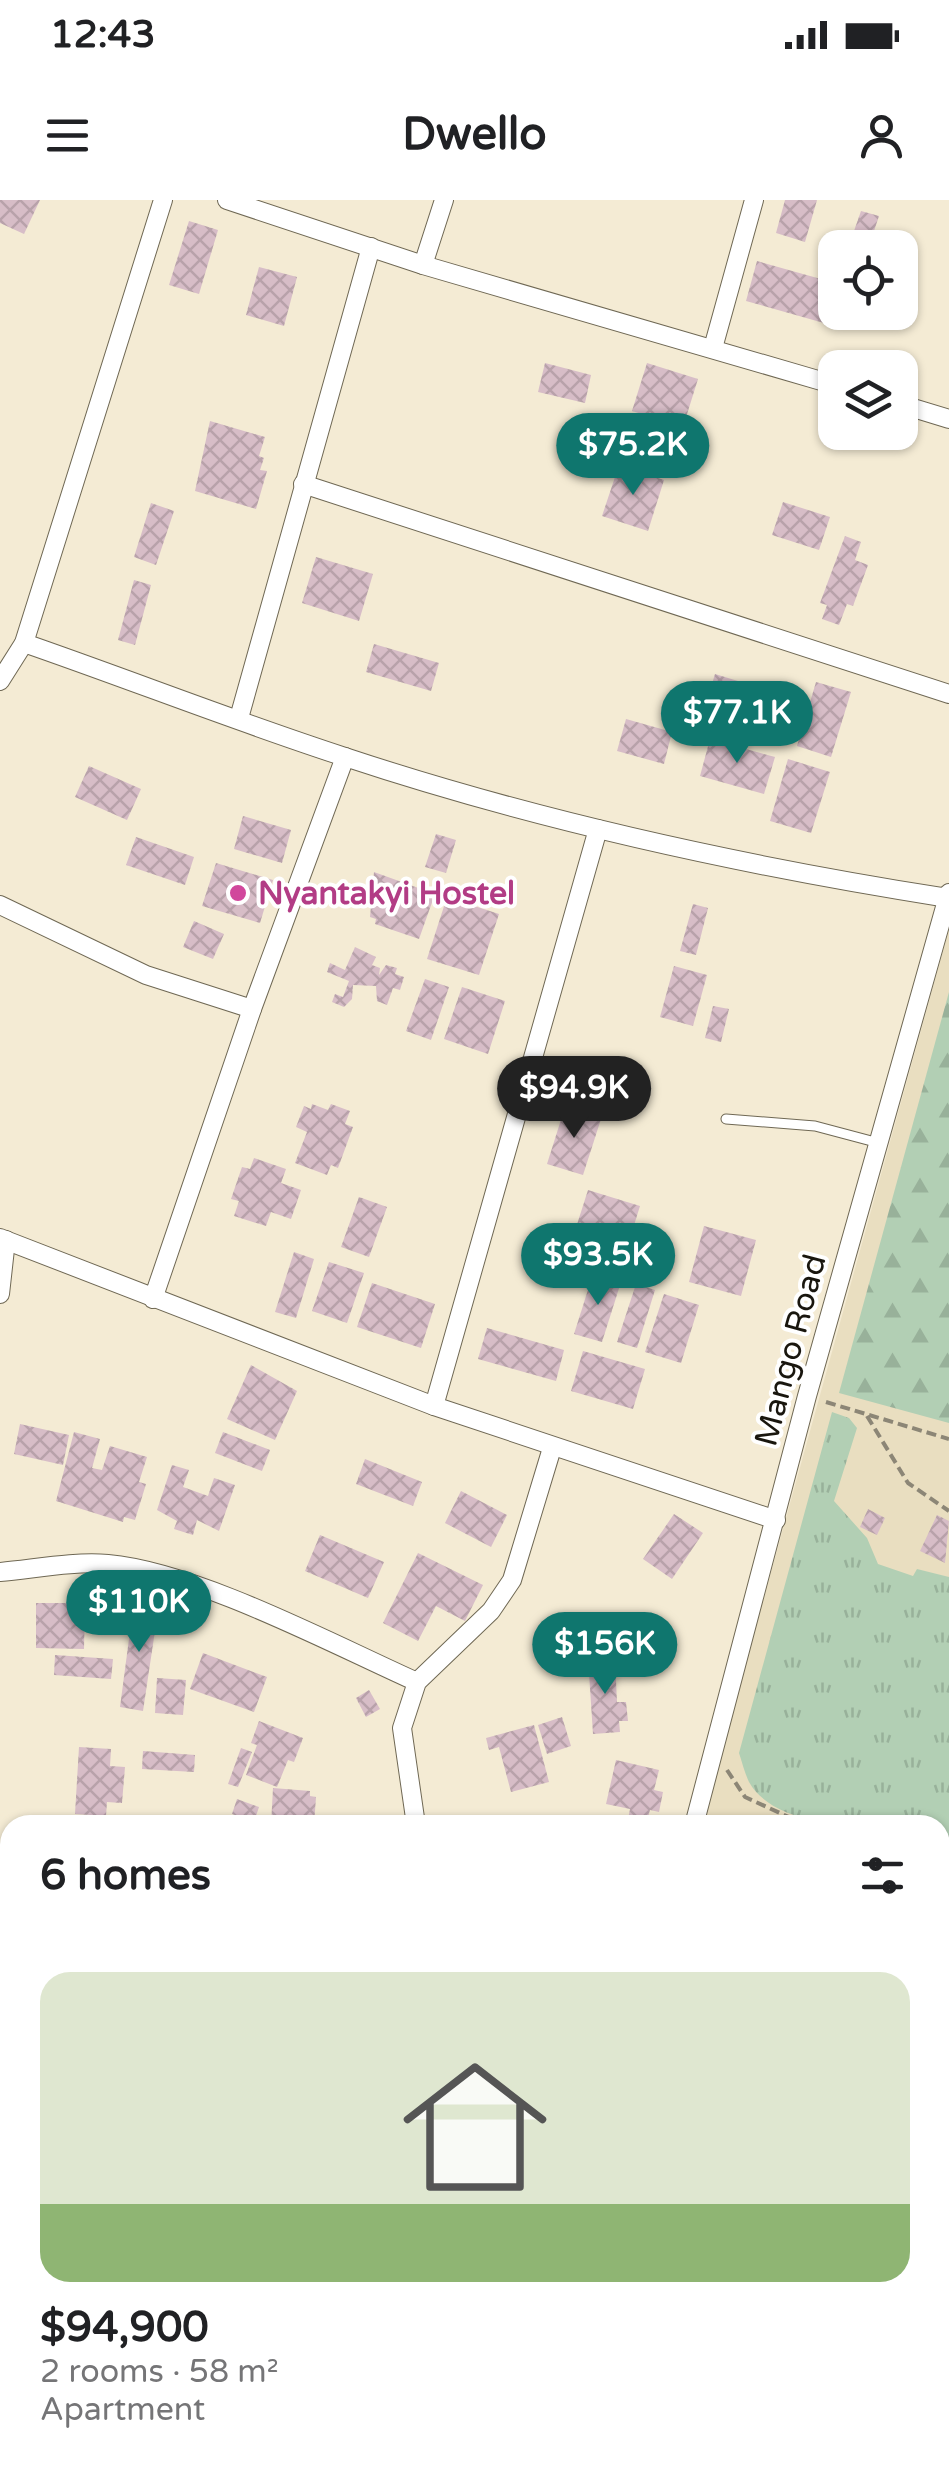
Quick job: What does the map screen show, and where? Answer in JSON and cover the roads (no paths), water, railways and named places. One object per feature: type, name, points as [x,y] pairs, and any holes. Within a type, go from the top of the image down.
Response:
[{"type":"street","points":[[0,681],[24,643],[162,200]]},
{"type":"street","points":[[227,200],[252,205],[423,265],[818,380]]},
{"type":"street","points":[[423,265],[444,200]]},
{"type":"street","points":[[713,348],[754,200]]},
{"type":"street","points":[[239,718],[370,248]]},
{"type":"street","points":[[918,410],[949,419]]},
{"type":"street","points":[[303,484],[949,694]]},
{"type":"street","points":[[24,643],[345,757],[598,829],[770,870],[948,896]]},
{"type":"street","points":[[153,1298],[252,1009],[345,757]]},
{"type":"street","points":[[434,1406],[598,829]]},
{"type":"street","name":"Mango Road","points":[[702,1815],[714,1752],[807,1396],[948,896]]},
{"type":"street","points":[[0,905],[146,975],[252,1009]]},
{"type":"street","points":[[0,1294],[3,1239],[434,1406],[776,1520]]},
{"type":"street","points":[[415,1815],[402,1728],[417,1682],[491,1611],[512,1580],[552,1448]]},
{"type":"street","points":[[0,1572],[106,1564],[151,1574],[228,1600],[417,1682]]},
{"type":"lane","points":[[726,1119],[815,1126],[878,1143]]},
{"type":"place","name":"Nyantakyi Hostel","points":[[238,893]]}]
